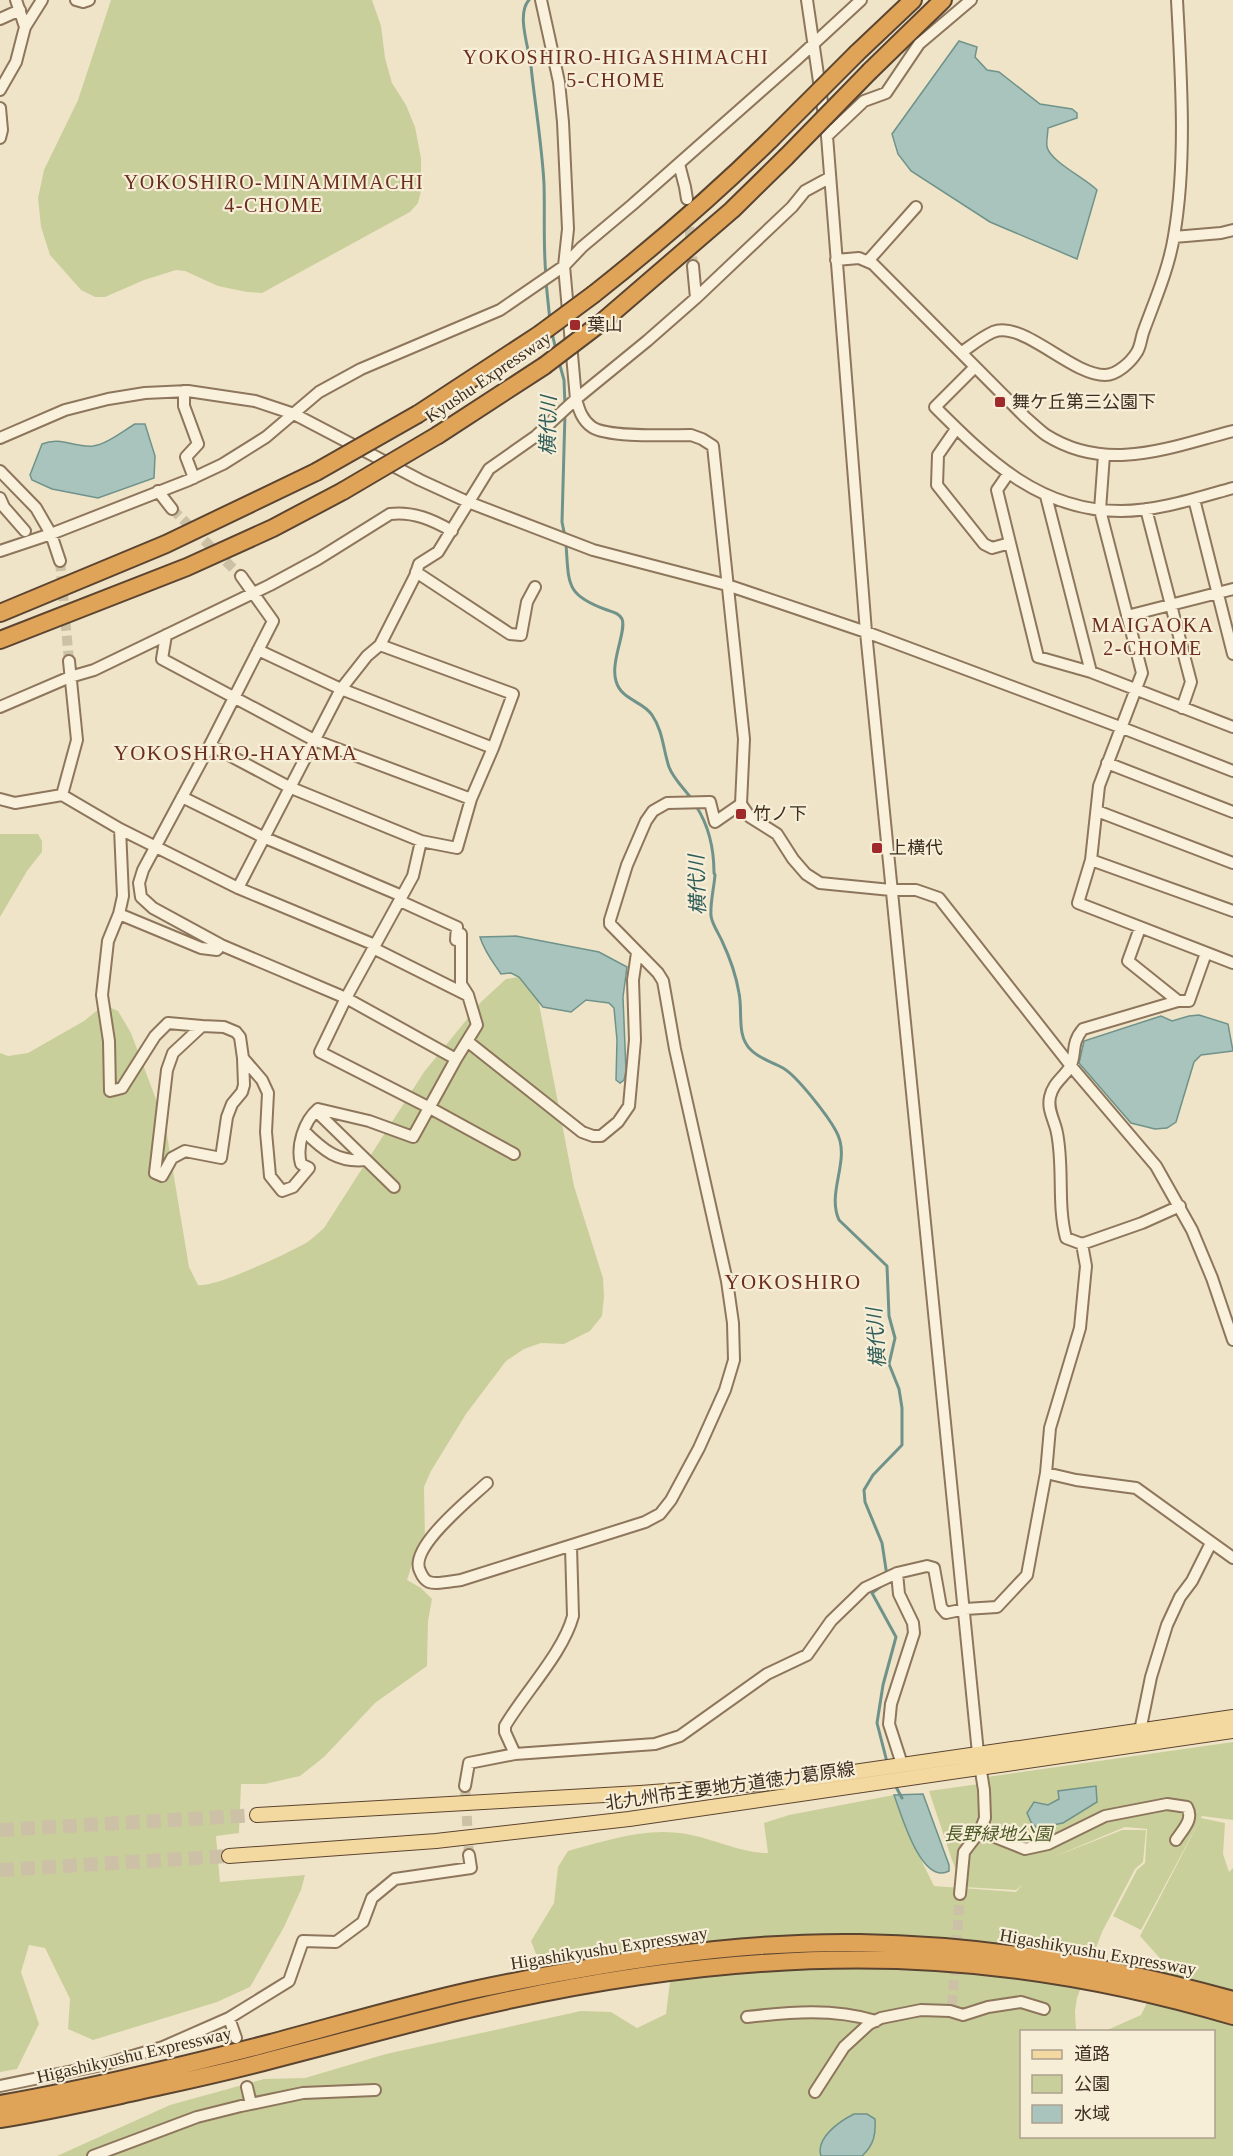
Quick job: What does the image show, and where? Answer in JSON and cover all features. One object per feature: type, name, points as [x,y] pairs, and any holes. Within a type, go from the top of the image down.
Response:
[{"type":"highway","name":"Kyushu Expressway","points":[[0,613],[166,544],[316,472],[418,414],[540,334],[656,245],[707,201],[913,0]]},
{"type":"highway","name":"Kyushu Expressway","points":[[0,640],[187,567],[273,528],[343,491],[438,435],[544,366],[602,322],[732,210],[943,0]]},
{"type":"highway","name":"Higashikyushu Expressway","points":[[0,2104],[129,2078],[476,1990],[568,1972],[700,1952],[782,1945],[859,1943],[937,1946],[1018,1955],[1082,1973]]},
{"type":"highway","name":"Higashikyushu Expressway","points":[[0,2119],[56,2110],[201,2077],[477,2007],[630,1978],[784,1962],[858,1959],[936,1962],[1015,1970],[1082,1973],[1181,1985],[1232,2010]]},
{"type":"main road","name":"北九州市主要地方道徳力葛原線","points":[[229,1856],[436,1841],[629,1819],[798,1796],[1140,1731],[1233,1718]]},
{"type":"main road","name":"北九州市主要地方道徳力葛原線","points":[[257,1815],[640,1794],[785,1782],[1233,1731]]},
{"type":"street","points":[[0,90],[16,62],[25,27],[42,0]]},
{"type":"street","points":[[76,0],[82,2],[89,0]]},
{"type":"street","points":[[541,0],[559,82],[563,122],[568,229],[564,267],[576,399],[581,416],[593,428],[612,433],[691,435],[712,446],[744,739],[741,804],[750,817],[777,834],[806,874],[820,883],[891,890],[916,890],[939,898],[1071,1066],[1156,1166],[1192,1230],[1212,1278],[1233,1340]]},
{"type":"street","points":[[807,0],[815,42],[827,136],[866,632],[979,1760],[984,1790],[985,1818],[980,1832],[964,1852],[960,1894]]},
{"type":"street","points":[[815,42],[816,0]]},
{"type":"street","points":[[0,551],[51,534],[224,464],[266,437],[319,392],[361,369],[500,310],[564,267],[582,247],[679,164],[861,0]]},
{"type":"street","points":[[827,136],[864,101],[886,93],[919,44],[971,0]]},
{"type":"street","points":[[962,352],[994,332],[1013,331],[1082,368],[1105,375],[1128,363],[1137,351],[1154,308],[1174,237],[1180,191],[1182,80],[1177,0]]},
{"type":"street","points":[[0,20],[18,5],[25,27]]},
{"type":"street","points":[[0,108],[3,130],[0,138]]},
{"type":"street","points":[[679,164],[687,199]]},
{"type":"street","points":[[238,888],[341,689],[367,656],[380,645],[419,564],[438,552],[489,469],[536,436],[576,399],[696,298],[792,207],[805,191],[830,178]]},
{"type":"street","points":[[868,261],[916,207]]},
{"type":"street","points":[[1174,237],[1233,230]]},
{"type":"street","points":[[836,260],[859,258],[873,264],[1025,417],[1046,435],[1072,447],[1104,455],[1141,454],[1174,448],[1233,430]]},
{"type":"street","points":[[693,266],[696,298]]},
{"type":"street","points":[[975,367],[935,407],[956,429],[1008,474],[1046,496],[1077,506],[1122,511],[1146,509],[1233,488]]},
{"type":"street","points":[[184,391],[184,406],[198,444],[186,457],[194,478]]},
{"type":"street","points":[[0,438],[65,411],[108,399],[145,393],[184,391],[255,401],[294,414],[420,480],[468,502],[593,550],[727,585],[866,632],[1120,726],[1233,771]]},
{"type":"street","points":[[956,429],[938,455],[937,485],[984,544],[992,548],[1010,543]]},
{"type":"street","points":[[1104,455],[1100,510],[1142,673],[1099,786],[1091,860],[1078,903],[1233,963]]},
{"type":"street","points":[[1008,474],[997,490],[1038,657],[1091,672],[1182,708],[1232,724]]},
{"type":"street","points":[[2,478],[36,508],[51,534],[60,561]]},
{"type":"street","points":[[158,491],[172,509]]},
{"type":"street","points":[[1046,496],[1091,672]]},
{"type":"street","points":[[0,498],[4,507],[25,531]]},
{"type":"street","points":[[1194,499],[1233,654]]},
{"type":"street","points":[[1146,509],[1191,682],[1182,708]]},
{"type":"street","points":[[0,707],[70,677],[94,670],[254,592],[318,559],[390,514],[403,512],[452,531]]},
{"type":"street","points":[[416,572],[510,634],[521,635],[527,602],[535,587]]},
{"type":"street","points":[[241,576],[273,621],[210,745],[155,845],[139,883],[141,897],[153,908],[221,945],[346,998],[456,1059]]},
{"type":"street","points":[[1127,616],[1233,589]]},
{"type":"street","points":[[166,635],[162,659],[234,698],[314,740],[471,799]]},
{"type":"street","points":[[210,745],[289,787],[421,841],[457,848],[471,799],[494,748],[513,694],[380,645]]},
{"type":"street","points":[[258,650],[341,689],[494,748]]},
{"type":"street","points":[[62,795],[77,740],[69,661]]},
{"type":"street","points":[[1107,762],[1233,812]]},
{"type":"street","points":[[0,799],[15,803],[62,795],[120,829],[238,888],[374,946],[468,995]]},
{"type":"street","points":[[182,796],[263,837],[401,898],[457,927],[461,984],[468,995],[477,1025],[413,1137],[369,1121],[318,1109],[310,1116],[297,1152],[301,1164],[309,1168],[293,1187],[282,1191],[270,1176],[266,1132],[268,1093],[262,1080],[243,1058]]},
{"type":"street","points":[[487,1483],[442,1526],[420,1553],[418,1566],[424,1579],[430,1583],[461,1580],[645,1522],[660,1514],[671,1500],[699,1448],[725,1390],[734,1360],[733,1323],[727,1281],[675,1049],[663,981],[610,924],[610,920],[627,866],[646,821],[653,811],[668,803],[710,802],[715,822],[741,804]]},
{"type":"street","points":[[1097,811],[1233,863]]},
{"type":"street","points":[[120,829],[123,896],[119,914],[108,941],[102,995],[109,1041],[110,1091],[122,1088],[155,1035],[168,1023],[224,1027],[236,1032],[240,1037],[243,1058],[244,1084],[242,1092],[232,1104],[227,1117],[221,1158],[185,1151],[172,1158],[162,1176],[155,1173],[166,1070],[173,1053],[202,1026]]},
{"type":"street","points":[[421,841],[413,876],[346,998],[320,1052],[514,1154]]},
{"type":"street","points":[[1091,860],[1233,911]]},
{"type":"street","points":[[119,914],[201,948],[217,951],[221,945]]},
{"type":"street","points":[[1140,928],[1128,961],[1178,1001]]},
{"type":"street","points":[[467,1041],[582,1132],[601,1136],[618,1122],[629,1106],[635,1040],[633,980],[637,953]]},
{"type":"street","points":[[1180,1206],[1142,1223],[1082,1244],[1066,1238],[1061,1220],[1061,1156],[1051,1116],[1050,1098],[1055,1084],[1071,1066],[1075,1037],[1083,1029],[1178,1001],[1189,1001],[1206,953]]},
{"type":"street","points":[[316,1111],[394,1187]]},
{"type":"street","points":[[304,1131],[317,1144],[339,1158],[352,1161],[366,1160]]},
{"type":"street","points":[[465,1786],[470,1762],[515,1754],[655,1744],[680,1736],[767,1674],[807,1655],[831,1622],[855,1597],[865,1588],[897,1573],[927,1566],[934,1568],[941,1607],[946,1613],[997,1607],[1027,1575],[1047,1473],[1050,1428],[1080,1328],[1086,1266],[1082,1244]]},
{"type":"street","points":[[1047,1473],[1076,1480],[1136,1488],[1233,1558]]},
{"type":"street","points":[[1140,1731],[1151,1677],[1167,1625],[1211,1543]]},
{"type":"street","points":[[515,1754],[505,1732],[505,1726],[558,1647],[573,1616],[571,1546]]},
{"type":"street","points":[[897,1573],[899,1594],[913,1623],[914,1633],[891,1704],[889,1724],[900,1758]]},
{"type":"street","points":[[980,1832],[1025,1849],[1048,1844],[1105,1816],[1167,1804],[1187,1807],[1190,1813],[1189,1821],[1176,1840]]},
{"type":"street","points":[[0,2086],[102,2065],[163,2048],[229,2018],[289,1981],[303,1941],[336,1942],[363,1922],[372,1898],[394,1879],[471,1868],[469,1855]]},
{"type":"street","points":[[814,2092],[844,2047],[876,2020],[913,2011],[951,2008],[963,2014],[1021,2002],[1044,2009]]},
{"type":"street","points":[[747,2017],[816,2012],[857,2015],[876,2020]]},
{"type":"street","points":[[229,2018],[236,2038]]},
{"type":"street","points":[[247,2087],[251,2104]]},
{"type":"street","points":[[93,2156],[197,2117],[251,2104],[303,2093],[375,2090]]},
{"type":"green space","points":[[111,0],[372,0],[381,26],[385,58],[392,83],[406,105],[415,127],[421,158],[421,191],[418,203],[410,212],[262,293],[218,286],[185,271],[176,270],[144,280],[105,297],[95,297],[81,290],[50,255],[41,227],[38,198],[44,170],[78,100]]},
{"type":"green space","points":[[0,834],[38,834],[42,841],[42,852],[27,871],[0,917]]},
{"type":"green space","points":[[527,978],[535,983],[574,1186],[603,1278],[602,1316],[590,1331],[564,1344],[541,1343],[524,1349],[506,1361],[466,1414],[431,1471],[424,1487],[425,1537],[415,1555],[407,1580],[421,1588],[432,1599],[428,1621],[427,1666],[375,1703],[324,1757],[300,1776],[265,1784],[241,1784],[239,1833],[216,1836],[220,1882],[305,1875],[301,1890],[284,1927],[250,1987],[217,2002],[93,2040],[68,2029],[70,1999],[45,1948],[29,1945],[21,1972],[39,2024],[17,2069],[0,2072],[0,1053],[8,1056],[28,1053],[84,1021],[100,1008],[109,1007],[118,1011],[131,1033],[165,1123],[189,1267],[198,1285],[207,1284],[235,1276],[284,1254],[306,1243],[324,1228],[424,1072],[481,1002],[506,979]]},
{"type":"green space","name":"長野緑地公園","points":[[1233,1742],[1233,1820],[1202,1816],[1141,1930],[1113,1916],[1137,1870],[1145,1863],[1147,1829],[1125,1827],[1051,1858],[1122,1830],[1146,1830],[1143,1862],[1135,1869],[1102,1932],[1077,1998],[1076,2030],[1020,2030],[1020,2138],[1215,2138],[1215,2030],[1107,2030],[1141,2015],[1166,1965],[1140,1936],[1201,1818],[1225,1823],[1223,1854],[1229,1872],[1233,1868],[1233,2156],[862,2156],[874,2139],[875,2119],[820,2151],[821,2156],[57,2156],[170,2105],[264,2079],[305,2078],[386,2054],[581,2011],[611,2012],[637,2028],[666,2014],[675,1942],[603,1954],[536,1954],[531,1941],[554,1903],[558,1867],[568,1851],[614,1839],[660,1832],[691,1835],[739,1849],[768,1853],[764,1823],[789,1815],[894,1795],[908,1833],[934,1886],[1016,1892],[1022,1885],[1016,1890],[963,1887],[929,1791],[986,1783],[987,1777]]},
{"type":"water","points":[[959,41],[977,47],[975,57],[987,70],[999,72],[1040,104],[1072,109],[1077,113],[1077,118],[1048,128],[1047,147],[1061,164],[1097,190],[1077,259],[990,222],[911,171],[898,154],[892,134]]},
{"type":"water","points":[[135,424],[145,424],[155,456],[154,478],[98,498],[52,489],[32,480],[30,475],[42,444],[55,441],[86,446],[98,445]]},
{"type":"water","points":[[516,936],[599,952],[627,967],[623,997],[626,1071],[624,1080],[620,1083],[616,1080],[617,1040],[614,1008],[609,1003],[586,1000],[571,1012],[543,1007],[519,977],[511,973],[501,974],[486,952],[480,937]]},
{"type":"water","points":[[1199,1015],[1228,1024],[1233,1051],[1201,1055],[1194,1062],[1176,1122],[1167,1128],[1155,1129],[1131,1123],[1079,1063],[1084,1041],[1161,1016],[1172,1021]]},
{"type":"water","points":[[1096,1786],[1097,1802],[1063,1823],[1037,1828],[1031,1822],[1027,1813],[1034,1802],[1048,1805],[1059,1799],[1058,1791]]},
{"type":"water","points":[[923,1794],[949,1865],[949,1871],[939,1873],[930,1868],[921,1858],[907,1831],[894,1795]]},
{"type":"water","points":[[854,2114],[867,2114],[875,2119],[873,2139],[866,2152],[862,2156],[821,2156],[820,2149],[825,2137],[842,2121]]},
{"type":"waterway","name":"横代川","points":[[529,0],[525,6],[523,22],[531,66],[543,169],[546,276]]},
{"type":"waterway","name":"横代川","points":[[546,282],[550,321]]},
{"type":"waterway","name":"横代川","points":[[552,333],[556,350]]},
{"type":"waterway","name":"横代川","points":[[559,362],[564,380],[565,406]]},
{"type":"waterway","name":"横代川","points":[[565,413],[562,522],[565,537]]},
{"type":"waterway","name":"横代川","points":[[566,544],[569,579],[576,593],[583,599],[618,614],[622,619],[622,631],[615,665],[616,681],[622,692],[648,710],[656,721],[671,772],[693,801]]},
{"type":"waterway","name":"横代川","points":[[696,806],[710,838],[715,875],[711,916],[728,954],[736,980],[743,1038],[755,1053],[789,1072],[832,1124],[840,1142],[841,1153],[835,1198],[839,1220],[887,1266],[889,1316],[895,1338],[889,1364],[899,1389],[902,1408],[902,1445],[873,1475],[864,1490],[865,1502],[882,1543],[887,1576]]},
{"type":"waterway","name":"横代川","points":[[884,1584],[872,1593],[896,1637],[883,1685],[877,1723],[887,1762]]},
{"type":"waterway","name":"横代川","points":[[895,1785],[902,1798]]},
{"type":"tunnel","points":[[688,212],[693,266]]},
{"type":"tunnel","points":[[172,509],[241,576]]},
{"type":"tunnel","points":[[60,561],[69,661]]},
{"type":"tunnel","points":[[465,1786],[469,1855]]},
{"type":"tunnel","points":[[0,1830],[257,1815]]},
{"type":"tunnel","points":[[0,1870],[229,1856]]},
{"type":"tunnel","points":[[952,2005],[960,1894]]},
{"type":"place","name":"葉山","points":[[575,325]]},
{"type":"place","name":"舞ケ丘第三公園下","points":[[1000,402]]},
{"type":"place","name":"竹ノ下","points":[[741,814]]},
{"type":"place","name":"上横代","points":[[877,848]]},
{"type":"district","name":"YOKOSHIRO-HIGASHIMACHI 5-CHOME","points":[[616,68]]},
{"type":"district","name":"YOKOSHIRO-MINAMIMACHI 4-CHOME","points":[[274,194]]},
{"type":"district","name":"MAIGAOKA 2-CHOME","points":[[1153,636]]},
{"type":"district","name":"YOKOSHIRO-HAYAMA","points":[[236,753]]},
{"type":"district","name":"YOKOSHIRO","points":[[793,1282]]}]
